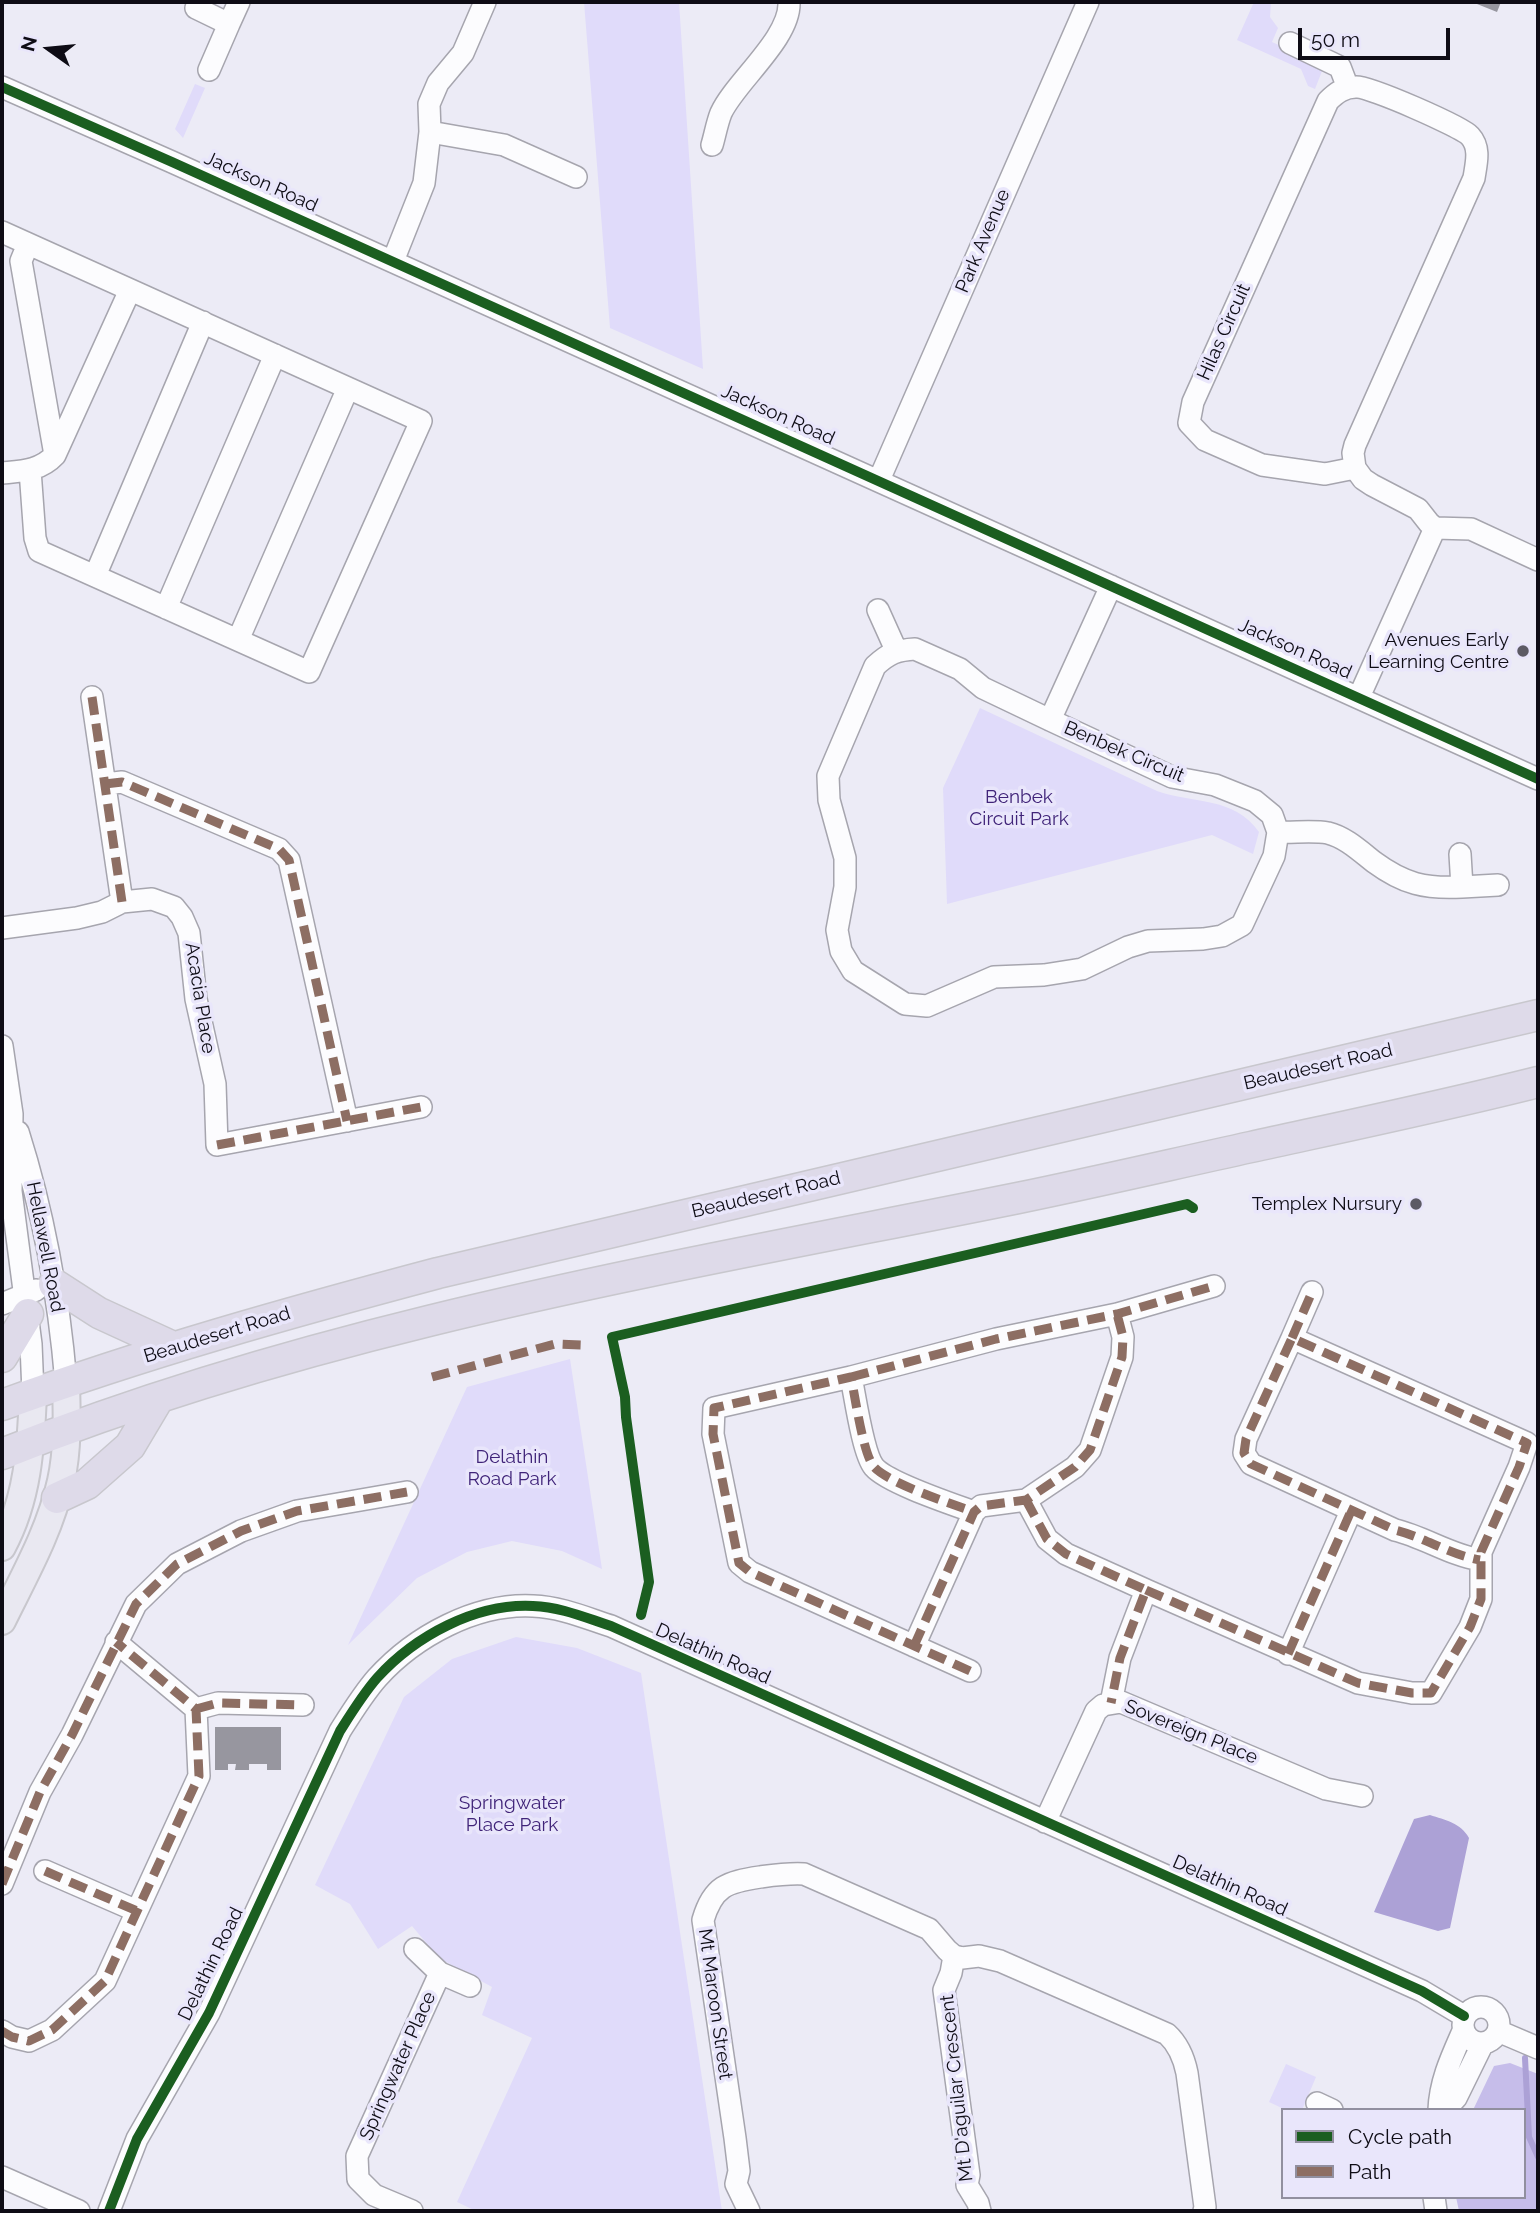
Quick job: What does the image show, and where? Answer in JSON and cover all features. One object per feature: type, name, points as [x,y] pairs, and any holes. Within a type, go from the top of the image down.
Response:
[{"type":"highway","name":"Beaudesert Road","points":[[2,1405],[173,1347],[279,1315],[478,1263],[1538,1015]]},
{"type":"highway","points":[[2,1454],[67,1429],[255,1367],[486,1306],[727,1254],[1020,1197],[1538,1082]]},
{"type":"highway","points":[[54,1284],[99,1313],[173,1347]]},
{"type":"highway","points":[[2,1357],[18,1304]]},
{"type":"highway","points":[[57,1498],[88,1484],[130,1446],[158,1399]]},
{"type":"main road","points":[[2,1621],[33,1560],[57,1498],[62,1479],[67,1429],[66,1383]]},
{"type":"main road","points":[[2,1547],[20,1505],[31,1442],[33,1393]]},
{"type":"street","points":[[209,70],[239,2]]},
{"type":"street","points":[[393,261],[424,183],[430,132],[429,104],[438,83],[463,53],[485,2]]},
{"type":"street","points":[[712,145],[721,112],[770,47],[789,10],[789,2]]},
{"type":"street","name":"Park Avenue","points":[[879,480],[1088,2]]},
{"type":"street","points":[[196,8],[229,24]]},
{"type":"street","points":[[1290,43],[1340,67],[1349,88],[1366,88],[1379,93],[1470,135],[1478,150],[1474,178],[1355,445],[1355,468],[1363,479],[1372,485],[1418,509],[1435,528],[1471,529],[1538,560]]},
{"type":"street","name":"Jackson Road","points":[[2,87],[1538,779]]},
{"type":"street","name":"Hilas Circuit","points":[[1349,88],[1340,90],[1328,101],[1193,402],[1189,423],[1205,440],[1262,465],[1325,474],[1355,468]]},
{"type":"street","points":[[430,132],[504,145],[576,177]]},
{"type":"street","points":[[2,232],[421,421],[309,672],[39,551],[34,538],[30,470]]},
{"type":"street","points":[[28,244],[21,261],[55,455]]},
{"type":"street","points":[[2,473],[30,470],[45,465],[55,455],[130,290]]},
{"type":"street","points":[[95,576],[203,323]]},
{"type":"street","points":[[166,608],[275,355]]},
{"type":"street","points":[[238,640],[348,388]]},
{"type":"street","points":[[1359,697],[1435,528]]},
{"type":"street","name":"Benbek Circuit","points":[[1050,720],[1111,586]]},
{"type":"street","points":[[878,610],[897,650],[875,666],[828,776],[829,800],[845,858],[845,887],[837,930],[841,951],[853,971],[905,1004],[928,1006],[994,977],[1044,975],[1082,969],[1128,947],[1148,941],[1222,936],[1242,925],[1274,856],[1278,832],[1328,833],[1357,848],[1410,884],[1431,888],[1499,885]]},
{"type":"street","name":"Benbek Circuit","points":[[897,650],[915,649],[960,669],[983,688],[1172,777],[1214,785],[1255,801],[1272,815],[1278,832]]},
{"type":"street","points":[[92,697],[122,902]]},
{"type":"street","points":[[105,784],[122,782],[279,849],[289,860],[347,1121],[421,1107]]},
{"type":"street","points":[[1460,853],[1462,887]]},
{"type":"street","name":"Acacia Place","points":[[2,928],[77,918],[102,912],[122,902],[152,899],[174,907],[183,917],[189,933],[193,983],[215,1084],[217,1145],[347,1121]]},
{"type":"street","name":"Hellawell Road","points":[[2,1046],[12,1114],[36,1191],[54,1284],[62,1332],[66,1383]]},
{"type":"street","name":"Hellawell Road","points":[[12,1114],[11,1191],[18,1304],[33,1393]]},
{"type":"street","points":[[18,1304],[54,1284]]},
{"type":"street","points":[[970,1671],[750,1572],[739,1563],[713,1434],[714,1408],[851,1377],[996,1339],[1117,1314],[1214,1286]]},
{"type":"street","points":[[1312,1292],[1246,1439],[1244,1453],[1251,1464],[1351,1511],[1467,1558],[1480,1560]]},
{"type":"street","points":[[914,1646],[974,1512],[982,1506],[1027,1500],[1075,1466],[1090,1450],[1122,1357],[1123,1337],[1117,1314]]},
{"type":"street","points":[[1027,1500],[1047,1539],[1066,1554],[1358,1683],[1412,1693],[1431,1693],[1470,1627],[1481,1599],[1481,1552],[1527,1443],[1292,1338]]},
{"type":"street","points":[[851,1377],[867,1451],[874,1466],[887,1476],[974,1512]]},
{"type":"street","points":[[2,1884],[40,1792],[72,1734],[136,1604],[177,1564],[241,1531],[297,1511],[407,1492]]},
{"type":"street","points":[[1288,1654],[1351,1511]]},
{"type":"street","points":[[1111,1703],[1120,1658],[1146,1590]]},
{"type":"street","name":"Delathin Road","points":[[109,2211],[136,2140],[209,2013],[340,1731],[357,1703],[378,1677],[406,1650],[467,1616],[498,1608],[532,1606],[564,1610],[611,1626],[1422,1992],[1464,2023]]},
{"type":"street","points":[[2,2031],[12,2037],[29,2041],[52,2029],[105,1982],[200,1776],[196,1709],[116,1642]]},
{"type":"street","name":"Sovereign Place","points":[[1045,1822],[1096,1711],[1102,1705],[1121,1702],[1326,1789],[1362,1796]]},
{"type":"street","points":[[196,1709],[218,1703],[303,1705]]},
{"type":"street","points":[[45,1871],[137,1911]]},
{"type":"street","name":"Mt Maroon Street","points":[[749,2211],[736,2184],[736,2149],[703,1920],[708,1903],[715,1893],[726,1884],[736,1881],[792,1873],[804,1874],[929,1929],[954,1956]]},
{"type":"street","name":"Springwater Place","points":[[415,1949],[440,1973],[470,1986]]},
{"type":"street","points":[[954,1956],[979,1956],[1000,1961],[1167,2034],[1174,2041],[1184,2060],[1187,2073],[1204,2211]]},
{"type":"street","name":"Mt D'aguilar Crescent","points":[[954,1956],[944,1990],[969,2175],[967,2185],[980,2211]]},
{"type":"street","name":"Springwater Place","points":[[412,2211],[374,2195],[358,2179],[357,2156],[440,1973]]},
{"type":"street","points":[[1439,2108],[1447,2068],[1464,2023],[1476,2007],[1486,2007],[1497,2016],[1490,2037],[1456,2098],[1447,2108]]},
{"type":"street","points":[[1464,2023],[1473,2041],[1490,2037],[1538,2048]]},
{"type":"street","points":[[2,2177],[79,2211]]},
{"type":"green space","points":[[584,2],[679,2],[703,369],[610,328]]},
{"type":"green space","points":[[1254,2],[1271,2],[1270,17],[1278,28],[1272,42],[1324,66],[1315,89],[1308,86],[1301,69],[1237,40]]},
{"type":"green space","points":[[195,84],[205,88],[183,138],[175,129]]},
{"type":"green space","name":"Benbek Circuit Park","points":[[980,708],[1157,791],[1212,803],[1238,812],[1259,832],[1253,854],[1212,835],[947,904],[943,788]]},
{"type":"green space","name":"Delathin Road Park","points":[[570,1359],[602,1569],[562,1551],[512,1541],[467,1552],[417,1578],[348,1645],[467,1387]]},
{"type":"green space","name":"Springwater Place Park","points":[[516,1637],[577,1648],[641,1673],[722,2211],[476,2211],[457,2202],[532,2038],[482,2015],[492,1987],[439,1958],[412,1926],[378,1949],[350,1904],[315,1885],[404,1697],[452,1659]]},
{"type":"green space","points":[[1286,2064],[1316,2077],[1303,2108],[1282,2108],[1269,2102]]},
{"type":"shaded area","points":[[1430,1815],[1457,1825],[1469,1838],[1450,1928],[1438,1931],[1374,1912],[1414,1819]]},
{"type":"shaded area","points":[[1510,2063],[1538,2074],[1538,2211],[1459,2211],[1456,2199],[1526,2199],[1526,2108],[1474,2108],[1494,2066]]},
{"type":"building","points":[[1472,2],[1501,2],[1497,12]]},
{"type":"building","points":[[215,1727],[281,1727],[281,1770],[267,1770],[267,1764],[249,1764],[249,1770],[235,1770],[236,1764],[228,1764],[228,1770],[215,1770]]},
{"type":"waterway","points":[[1525,2058],[1529,2137],[1538,2157]]},
{"type":"marked path","points":[[92,697],[122,902]]},
{"type":"marked path","points":[[105,784],[122,782],[279,849],[289,860],[347,1121]]},
{"type":"marked path","points":[[217,1145],[421,1107]]},
{"type":"marked path","points":[[851,1377],[996,1339],[1117,1314],[1214,1286]]},
{"type":"marked path","points":[[1292,1338],[1312,1292]]},
{"type":"marked path","points":[[914,1646],[974,1512],[981,1506],[1026,1500],[1075,1467],[1090,1450],[1122,1357],[1123,1337],[1117,1314]]},
{"type":"marked path","points":[[1146,1590],[1358,1683],[1412,1693],[1431,1693],[1470,1627],[1481,1599],[1481,1552],[1527,1443],[1292,1338],[1246,1439],[1244,1453],[1251,1464],[1395,1530],[1480,1560]]},
{"type":"marked path","points":[[432,1377],[555,1344],[581,1345]]},
{"type":"marked path","points":[[970,1671],[750,1572],[739,1563],[713,1434],[714,1408],[851,1377],[863,1438],[874,1467],[892,1480],[974,1512]]},
{"type":"marked path","points":[[2,1884],[40,1792],[72,1735],[136,1604],[177,1564],[241,1531],[297,1511],[407,1492]]},
{"type":"marked path","points":[[1026,1500],[1047,1539],[1066,1554],[1146,1590],[1120,1658],[1111,1703]]},
{"type":"marked path","points":[[1288,1654],[1351,1511]]},
{"type":"marked path","points":[[2,2031],[12,2037],[29,2041],[52,2030],[105,1981],[199,1776],[196,1709],[116,1642]]},
{"type":"marked path","points":[[196,1709],[218,1703],[303,1705]]},
{"type":"marked path","points":[[45,1871],[137,1911]]},
{"type":"cycle path","points":[[2,87],[1538,779]]},
{"type":"cycle path","points":[[641,1615],[649,1582],[625,1397],[612,1337],[1187,1204],[1193,1208]]},
{"type":"cycle path","points":[[109,2211],[137,2139],[209,2013],[340,1731],[377,1678],[409,1649],[448,1625],[490,1610],[533,1606],[553,1608],[611,1626],[1422,1991],[1464,2016]]},
{"type":"place","name":"Avenues Early Learning Centre","points":[[1523,651]]},
{"type":"place","name":"Templex Nursury","points":[[1416,1204]]}]
